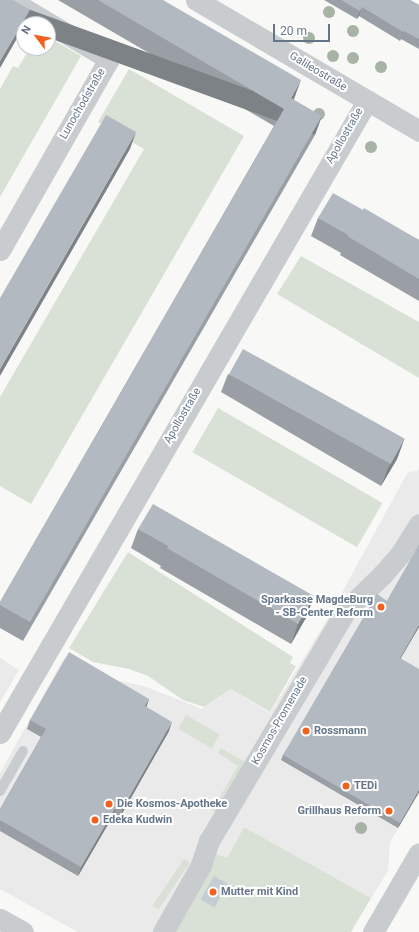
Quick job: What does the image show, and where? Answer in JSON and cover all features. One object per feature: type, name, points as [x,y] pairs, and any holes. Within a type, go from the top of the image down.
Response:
[{"type":"street","name":"Lunochodstraße","points":[[0,250],[109,59],[10,0]]},
{"type":"street","name":"Galileostraße","points":[[196,0],[419,131]]},
{"type":"street","name":"Apollostraße","points":[[0,733],[366,100]]},
{"type":"street","name":"Kosmos-Promenade","points":[[162,932],[201,865],[209,841],[346,610],[402,553],[419,524]]},
{"type":"street","points":[[373,932],[416,865]]},
{"type":"street","points":[[0,919],[23,932]]},
{"type":"lane","points":[[0,791],[23,751]]},
{"type":"shaded area","points":[[56,42],[81,56],[0,197],[0,89],[13,66],[18,68],[25,56],[56,56]]},
{"type":"shaded area","points":[[129,69],[244,136],[31,504],[0,486],[0,397],[144,149],[98,122]]},
{"type":"shaded area","points":[[301,256],[419,322],[419,378],[277,294]]},
{"type":"shaded area","points":[[218,408],[383,503],[357,547],[192,452]]},
{"type":"shaded area","points":[[419,468],[419,794],[390,842],[388,871],[371,898],[244,827],[227,858],[218,854],[172,932],[78,932],[0,889],[0,773],[64,658],[101,677],[144,686],[202,709],[231,689],[270,713],[328,618],[408,472],[417,471]]},
{"type":"shaded area","points":[[128,552],[293,657],[290,663],[296,666],[270,712],[231,689],[204,707],[183,700],[148,676],[129,669],[93,662],[69,648]]},
{"type":"shaded area","points":[[0,658],[19,670],[0,702]]},
{"type":"shaded area","points":[[186,715],[220,734],[212,748],[178,729]]},
{"type":"shaded area","points":[[221,748],[249,764],[218,814],[212,810],[238,766],[218,753]]},
{"type":"shaded area","points":[[244,827],[371,898],[351,932],[172,932],[217,854],[227,858]]},
{"type":"shaded area","points":[[184,859],[190,863],[158,909],[153,905]]},
{"type":"shaded area","points":[[214,876],[228,884],[214,907],[200,899]]},
{"type":"building","points":[[0,0],[13,0],[30,10],[26,16],[16,16],[16,34],[0,61]]},
{"type":"building","points":[[98,0],[163,0],[301,80],[291,98],[322,116],[30,622],[0,605],[0,602],[284,109]]},
{"type":"building","points":[[341,0],[410,0],[419,5],[419,39],[404,31],[403,32],[362,7],[360,11]]},
{"type":"building","points":[[106,115],[136,132],[0,369],[0,298]]},
{"type":"building","points":[[333,193],[363,210],[364,208],[419,240],[419,279],[318,218]]},
{"type":"building","points":[[243,349],[405,439],[391,464],[229,374]]},
{"type":"building","points":[[153,504],[314,596],[298,624],[167,548],[168,546],[138,529]]},
{"type":"building","points":[[419,545],[419,625],[400,658],[419,669],[419,790],[400,823],[283,755],[377,594],[387,601]]},
{"type":"building","points":[[69,652],[149,699],[145,706],[172,722],[123,808],[117,805],[81,867],[0,820],[0,809],[46,729],[30,720]]},
{"type":"place","name":"Sparkasse MagdeBurg - SB-Center Reform","points":[[381,607]]},
{"type":"place","name":"Rossmann","points":[[306,731]]},
{"type":"place","name":"TEDi","points":[[346,786]]},
{"type":"place","name":"Die Kosmos-Apotheke","points":[[109,804]]},
{"type":"place","name":"Grillhaus Reform","points":[[389,811]]},
{"type":"place","name":"Edeka Kudwin","points":[[95,820]]},
{"type":"place","name":"Mutter mit Kind","points":[[213,892]]}]
